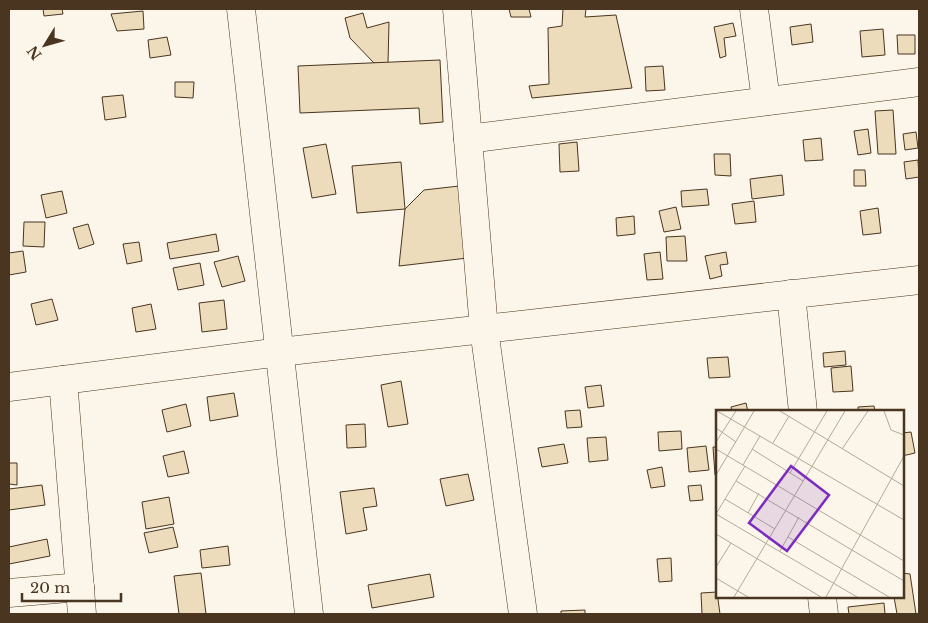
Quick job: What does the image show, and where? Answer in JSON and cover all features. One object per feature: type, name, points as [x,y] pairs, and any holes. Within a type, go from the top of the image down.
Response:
[{"type":"street","points":[[241,9],[309,614]]},
{"type":"street","points":[[458,9],[484,329],[523,614]]},
{"type":"street","points":[[754,9],[766,102]]},
{"type":"street","points":[[468,138],[919,82]]},
{"type":"street","points":[[9,388],[280,352],[919,280]]},
{"type":"street","points":[[791,294],[803,410]]},
{"type":"street","points":[[63,380],[82,614]]},
{"type":"street","points":[[9,593],[80,587]]},
{"type":"street","points":[[822,598],[824,614]]},
{"type":"building","points":[[43,9],[62,9],[63,14],[44,16]]},
{"type":"building","points":[[509,9],[529,9],[531,17],[511,17]]},
{"type":"building","points":[[563,9],[586,9],[585,17],[616,15],[632,88],[532,98],[529,86],[549,84],[548,28],[562,26]]},
{"type":"building","points":[[143,11],[144,29],[117,31],[111,14]]},
{"type":"building","points":[[363,13],[367,28],[389,22],[388,63],[374,63],[350,38],[345,18]]},
{"type":"building","points":[[733,23],[736,36],[724,38],[726,56],[720,58],[714,27]]},
{"type":"building","points":[[811,24],[813,42],[792,45],[790,27]]},
{"type":"building","points":[[883,29],[885,55],[862,57],[860,31]]},
{"type":"building","points":[[897,35],[915,35],[915,54],[898,54]]},
{"type":"building","points":[[167,37],[171,55],[150,58],[148,40]]},
{"type":"building","points":[[440,60],[443,122],[420,124],[419,108],[300,113],[298,66]]},
{"type":"building","points":[[663,66],[665,90],[646,91],[645,67]]},
{"type":"building","points":[[175,82],[194,82],[193,98],[175,97]]},
{"type":"building","points":[[123,95],[126,117],[105,120],[102,97]]},
{"type":"building","points":[[893,110],[896,154],[878,154],[875,111]]},
{"type":"building","points":[[868,129],[871,153],[858,155],[854,131]]},
{"type":"building","points":[[916,132],[918,148],[905,150],[903,134]]},
{"type":"building","points":[[821,138],[823,160],[805,161],[803,140]]},
{"type":"building","points":[[577,142],[579,171],[560,172],[559,144]]},
{"type":"building","points":[[326,144],[336,194],[312,198],[303,148]]},
{"type":"building","points":[[714,154],[730,154],[731,176],[715,175]]},
{"type":"building","points":[[918,160],[919,177],[906,179],[904,162]]},
{"type":"building","points":[[401,162],[405,209],[357,213],[352,166]]},
{"type":"building","points":[[854,170],[865,170],[866,186],[854,186]]},
{"type":"building","points":[[782,175],[784,195],[752,199],[750,179]]},
{"type":"building","points":[[468,185],[476,257],[399,266],[405,209],[424,190]]},
{"type":"building","points":[[707,189],[709,205],[682,207],[681,191]]},
{"type":"building","points":[[62,191],[67,213],[46,218],[41,195]]},
{"type":"building","points":[[754,201],[756,222],[735,224],[732,204]]},
{"type":"building","points":[[676,207],[681,229],[664,232],[659,211]]},
{"type":"building","points":[[878,208],[881,233],[863,235],[860,211]]},
{"type":"building","points":[[634,216],[635,234],[617,236],[616,218]]},
{"type":"building","points":[[24,222],[45,222],[44,247],[23,246]]},
{"type":"building","points":[[88,224],[94,244],[79,249],[73,228]]},
{"type":"building","points":[[216,234],[219,251],[170,259],[167,243]]},
{"type":"building","points":[[685,236],[687,261],[667,261],[666,237]]},
{"type":"building","points":[[139,242],[142,261],[127,264],[123,244]]},
{"type":"building","points":[[23,251],[26,272],[9,275],[9,253]]},
{"type":"building","points":[[660,252],[663,279],[647,280],[644,254]]},
{"type":"building","points":[[726,252],[728,264],[720,265],[722,276],[710,279],[705,256]]},
{"type":"building","points":[[238,256],[245,281],[222,287],[214,262]]},
{"type":"building","points":[[200,263],[204,285],[178,290],[173,268]]},
{"type":"building","points":[[52,299],[58,320],[36,325],[31,304]]},
{"type":"building","points":[[224,300],[227,329],[202,332],[199,303]]},
{"type":"building","points":[[151,304],[156,329],[136,332],[132,308]]},
{"type":"building","points":[[845,351],[846,365],[824,367],[823,353]]},
{"type":"building","points":[[728,357],[730,377],[709,378],[707,358]]},
{"type":"building","points":[[851,366],[853,391],[833,392],[831,368]]},
{"type":"building","points":[[401,381],[408,424],[388,427],[381,385]]},
{"type":"building","points":[[601,385],[604,406],[588,408],[585,387]]},
{"type":"building","points":[[234,393],[238,416],[210,421],[207,397]]},
{"type":"building","points":[[746,403],[748,410],[732,410],[731,407]]},
{"type":"building","points":[[186,404],[191,426],[167,432],[162,410]]},
{"type":"building","points":[[874,406],[875,410],[858,410],[858,407]]},
{"type":"building","points":[[580,410],[582,427],[567,428],[565,411]]},
{"type":"building","points":[[365,424],[366,447],[347,448],[346,425]]},
{"type":"building","points":[[681,431],[682,449],[659,451],[658,432]]},
{"type":"building","points":[[911,432],[915,453],[903,456],[903,433]]},
{"type":"building","points":[[606,437],[608,460],[589,462],[587,438]]},
{"type":"building","points":[[564,444],[568,463],[542,467],[538,448]]},
{"type":"building","points":[[706,446],[709,470],[689,472],[687,448]]},
{"type":"building","points":[[713,447],[716,447],[715,475]]},
{"type":"building","points":[[184,451],[189,473],[168,477],[163,456]]},
{"type":"building","points":[[9,463],[17,463],[17,485],[9,484]]},
{"type":"building","points":[[662,467],[665,486],[651,488],[647,470]]},
{"type":"building","points":[[468,474],[474,500],[446,506],[440,479]]},
{"type":"building","points":[[42,485],[45,505],[9,510],[9,489]]},
{"type":"building","points":[[701,485],[703,500],[690,501],[688,486]]},
{"type":"building","points":[[374,488],[377,506],[363,508],[367,530],[346,534],[340,492]]},
{"type":"building","points":[[169,497],[174,524],[146,529],[142,502]]},
{"type":"building","points":[[173,527],[178,547],[149,553],[144,533]]},
{"type":"building","points":[[47,539],[50,556],[9,564],[9,547]]},
{"type":"building","points":[[228,546],[230,565],[202,568],[200,550]]},
{"type":"building","points":[[671,558],[672,581],[659,582],[657,559]]},
{"type":"building","points":[[201,573],[206,614],[179,614],[174,576]]},
{"type":"building","points":[[903,573],[910,574],[916,614],[897,614],[894,598],[903,598]]},
{"type":"building","points":[[430,574],[434,597],[372,608],[368,585]]},
{"type":"building","points":[[716,592],[720,614],[702,614],[701,593]]},
{"type":"building","points":[[884,603],[885,614],[849,614],[848,607]]},
{"type":"building","points":[[585,610],[585,614],[561,614],[561,611]]}]
